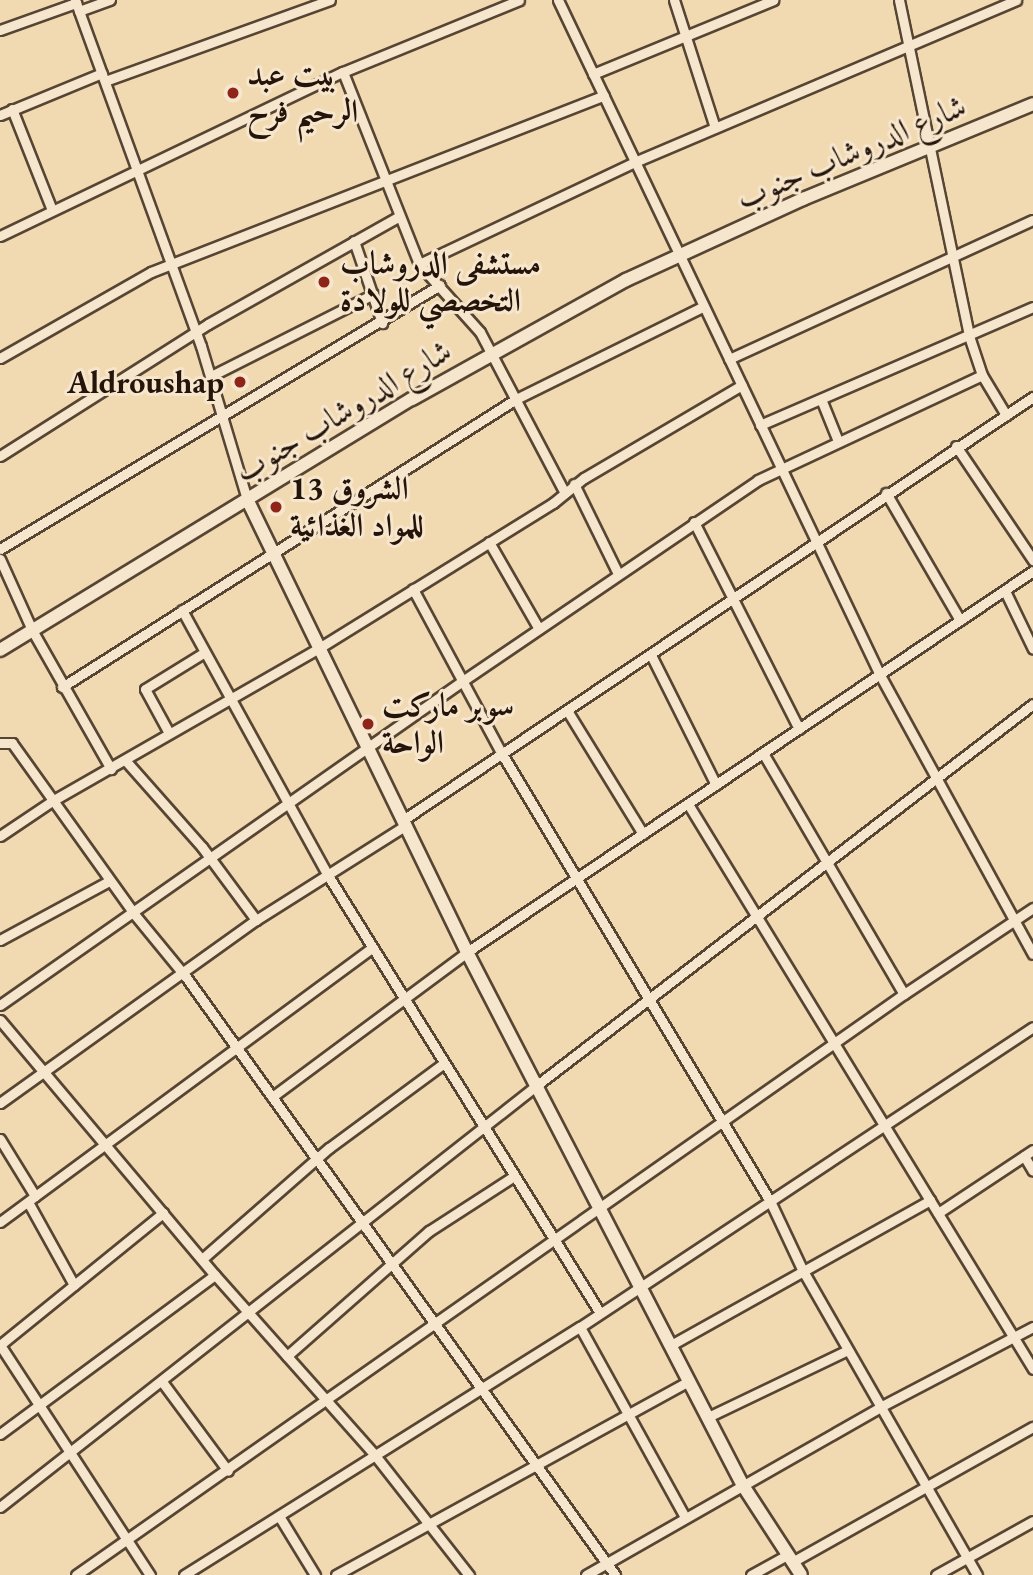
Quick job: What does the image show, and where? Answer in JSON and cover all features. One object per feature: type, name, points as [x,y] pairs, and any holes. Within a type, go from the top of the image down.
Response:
[{"type":"street","points":[[0,30],[76,5],[110,0]]},
{"type":"street","points":[[0,115],[330,0]]},
{"type":"street","points":[[0,236],[343,72],[519,0]]},
{"type":"street","points":[[558,0],[637,161],[702,307],[880,675],[1033,954]]},
{"type":"street","points":[[674,0],[715,128]]},
{"type":"street","points":[[593,74],[773,0]]},
{"type":"street","points":[[899,0],[911,47],[926,148],[969,336],[982,375],[1006,415]]},
{"type":"street","points":[[419,264],[637,161],[1017,0]]},
{"type":"street","points":[[76,5],[196,332],[247,499],[467,952],[743,1484],[801,1575]]},
{"type":"street","points":[[343,72],[383,180],[419,264],[440,285],[491,353],[565,493]]},
{"type":"street","points":[[0,358],[131,282],[172,264],[604,95]]},
{"type":"street","name":"شارع الدروشاب جنوب","points":[[0,650],[491,353],[678,254],[1033,104]]},
{"type":"street","points":[[12,109],[52,210]]},
{"type":"street","points":[[0,456],[196,332],[398,217]]},
{"type":"street","points":[[729,359],[1033,220]]},
{"type":"street","points":[[354,241],[382,323]]},
{"type":"street","points":[[0,549],[382,323],[440,285]]},
{"type":"street","points":[[211,376],[373,294]]},
{"type":"street","points":[[62,687],[275,555],[516,399],[702,307]]},
{"type":"street","points":[[760,425],[1033,307]]},
{"type":"street","points":[[0,1005],[135,915],[464,680],[694,522],[780,468],[982,375]]},
{"type":"street","points":[[0,836],[52,801],[319,648],[565,493],[574,484],[742,385]]},
{"type":"street","points":[[0,1103],[256,920],[734,600],[886,493],[1033,397]]},
{"type":"street","points":[[821,399],[838,441]]},
{"type":"street","points":[[956,446],[1033,560]]},
{"type":"street","points":[[574,484],[618,574]]},
{"type":"street","points":[[886,493],[960,621]]},
{"type":"street","points":[[694,522],[799,729]]},
{"type":"street","points":[[489,541],[539,629]]},
{"type":"street","points":[[0,559],[32,630],[62,687],[111,769]]},
{"type":"street","points":[[272,1097],[405,1001],[467,952],[1033,572]]},
{"type":"street","points":[[413,589],[502,754],[770,1201],[803,1271],[976,1575]]},
{"type":"street","points":[[1005,591],[1033,649]]},
{"type":"street","points":[[183,610],[327,874],[600,1313]]},
{"type":"street","points":[[169,733],[145,689],[205,652]]},
{"type":"street","points":[[651,655],[716,785]]},
{"type":"street","points":[[0,1507],[163,1383],[537,1085],[1033,704]]},
{"type":"street","points":[[568,712],[643,834]]},
{"type":"street","points":[[0,743],[12,743],[109,881],[317,1159],[615,1575]]},
{"type":"street","points":[[763,753],[904,994]]},
{"type":"street","points":[[125,760],[212,859],[256,920]]},
{"type":"street","points":[[688,804],[1033,1369]]},
{"type":"street","points":[[0,940],[109,881]]},
{"type":"street","points":[[76,1575],[554,1243],[835,1042],[1033,908]]},
{"type":"street","points":[[0,1222],[236,1051],[372,948]]},
{"type":"street","points":[[0,1020],[215,1275],[374,1454],[467,1574]]},
{"type":"street","points":[[184,1575],[481,1387],[580,1328],[1033,1027]]},
{"type":"street","points":[[202,1259],[317,1159],[443,1064]]},
{"type":"street","points":[[0,1139],[74,1284]]},
{"type":"street","points":[[938,1213],[1029,1153],[1033,1171]]},
{"type":"street","points":[[287,1356],[458,1208],[514,1176]]},
{"type":"street","points":[[671,1345],[930,1200]]},
{"type":"street","points":[[150,1575],[69,1455],[0,1345],[163,1213]]},
{"type":"street","points":[[0,1434],[215,1275]]},
{"type":"street","points":[[586,1575],[880,1407],[1033,1327]]},
{"type":"street","points":[[580,1328],[626,1416],[685,1517]]},
{"type":"street","points":[[708,1417],[848,1350]]},
{"type":"street","points":[[336,1575],[689,1381]]},
{"type":"street","points":[[163,1383],[228,1471]]},
{"type":"street","points":[[751,1575],[790,1558],[1033,1427]]},
{"type":"street","points":[[279,1516],[315,1575]]},
{"type":"street","points":[[936,1575],[1033,1521]]},
{"type":"place","name":"بيت عبد الرحيم فرح","points":[[233,93]]},
{"type":"place","name":"مستشفى الدروشاب التخصصي للولادة","points":[[324,282]]},
{"type":"place","name":"Aldroushap","points":[[240,382]]},
{"type":"place","name":"الشروق 13 للمواد الغذائية","points":[[276,507]]},
{"type":"place","name":"سوبر ماركت الواحة","points":[[368,724]]}]
